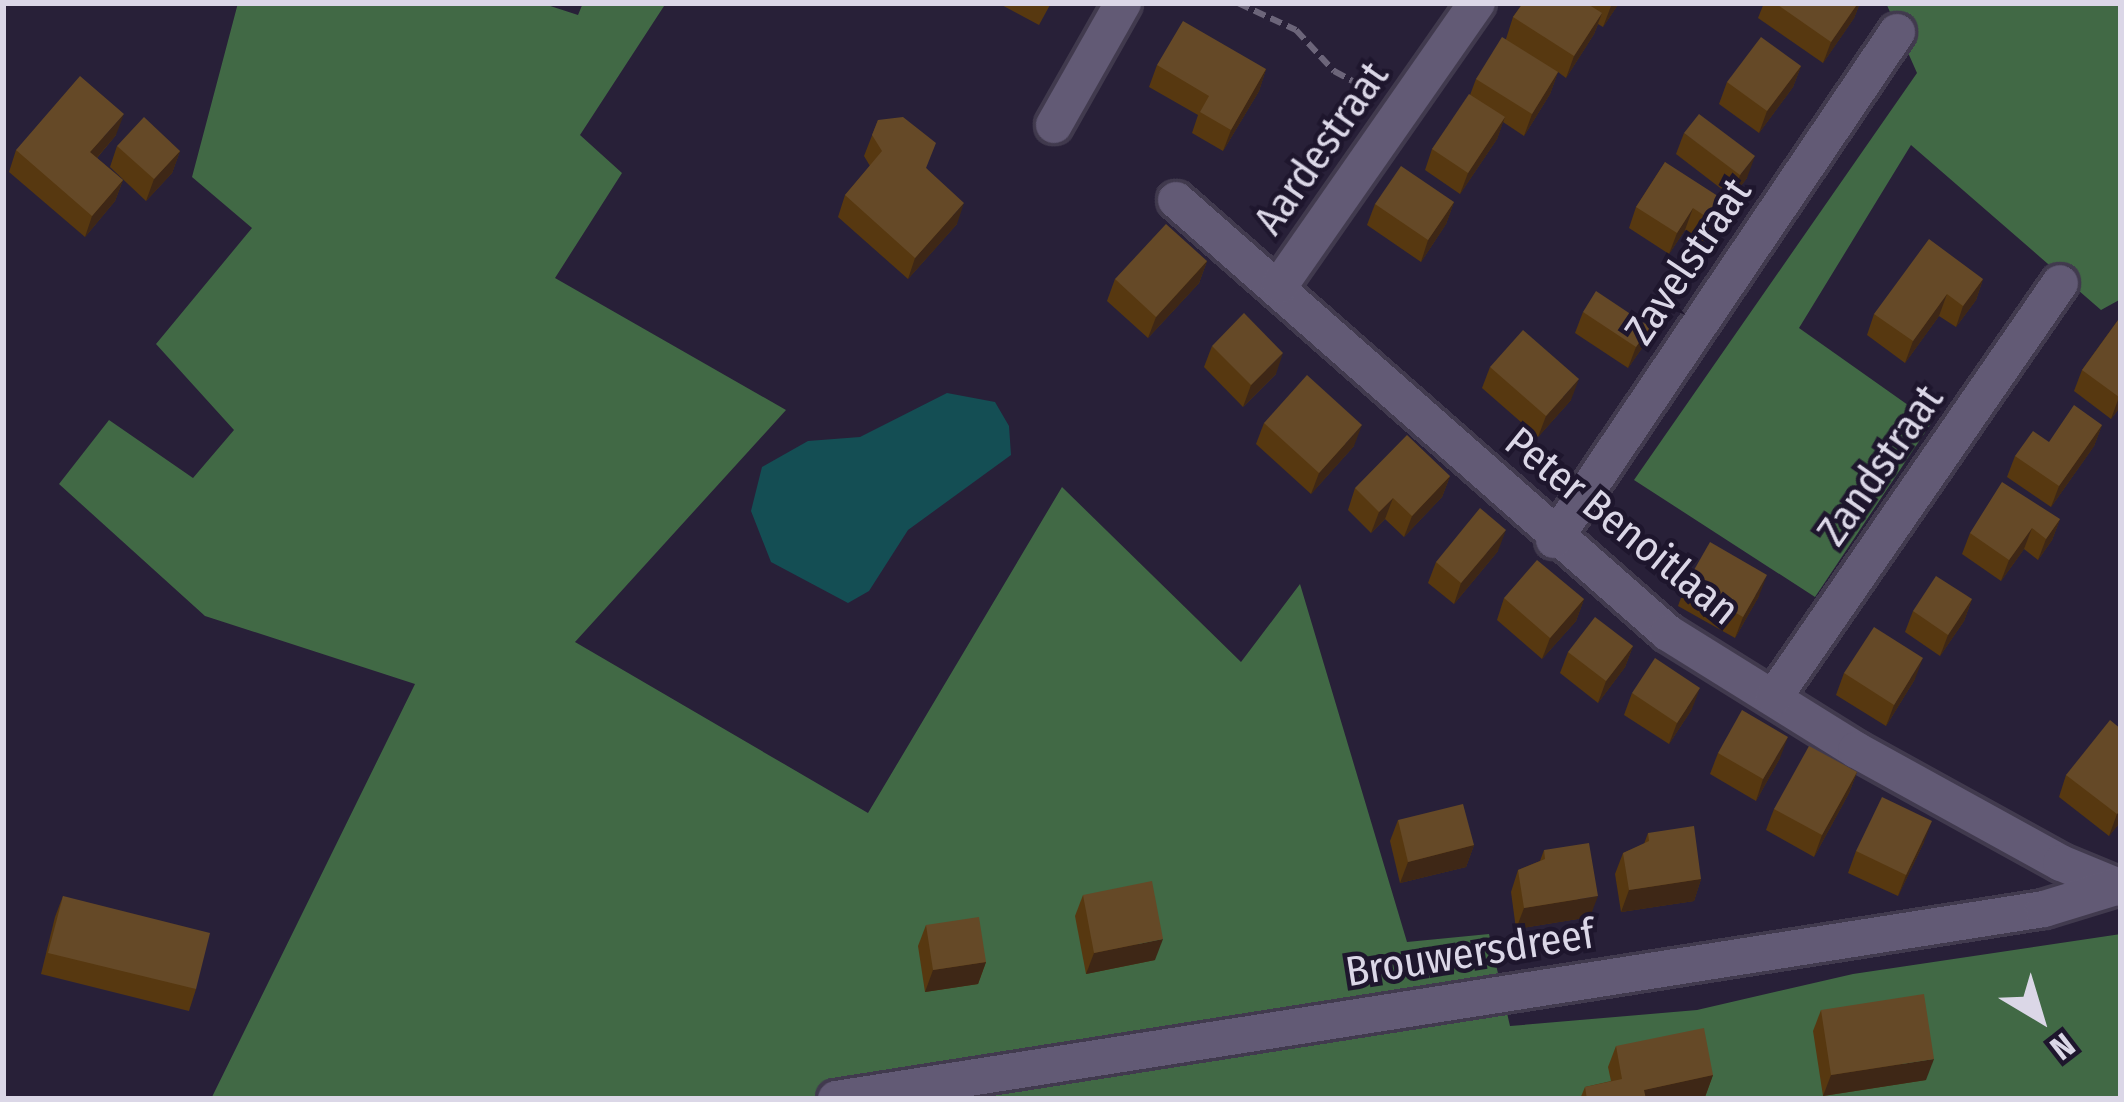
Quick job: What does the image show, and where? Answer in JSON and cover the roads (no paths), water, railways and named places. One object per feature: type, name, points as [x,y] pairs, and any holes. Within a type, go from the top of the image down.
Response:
[{"type":"street","points":[[1054,125],[1123,3]]},
{"type":"street","name":"Aardestraat","points":[[1280,285],[1477,3]]},
{"type":"street","name":"Zavelstraat","points":[[1554,540],[1897,32]]},
{"type":"street","name":"Peter Benoitlaan","points":[[1176,200],[1280,285],[1554,540],[1668,634],[1774,698],[2119,888]]},
{"type":"street","name":"Zandstraat","points":[[1774,698],[2060,284]]},
{"type":"street","name":"Brouwersdreef","points":[[836,1099],[2044,909],[2119,888]]}]
